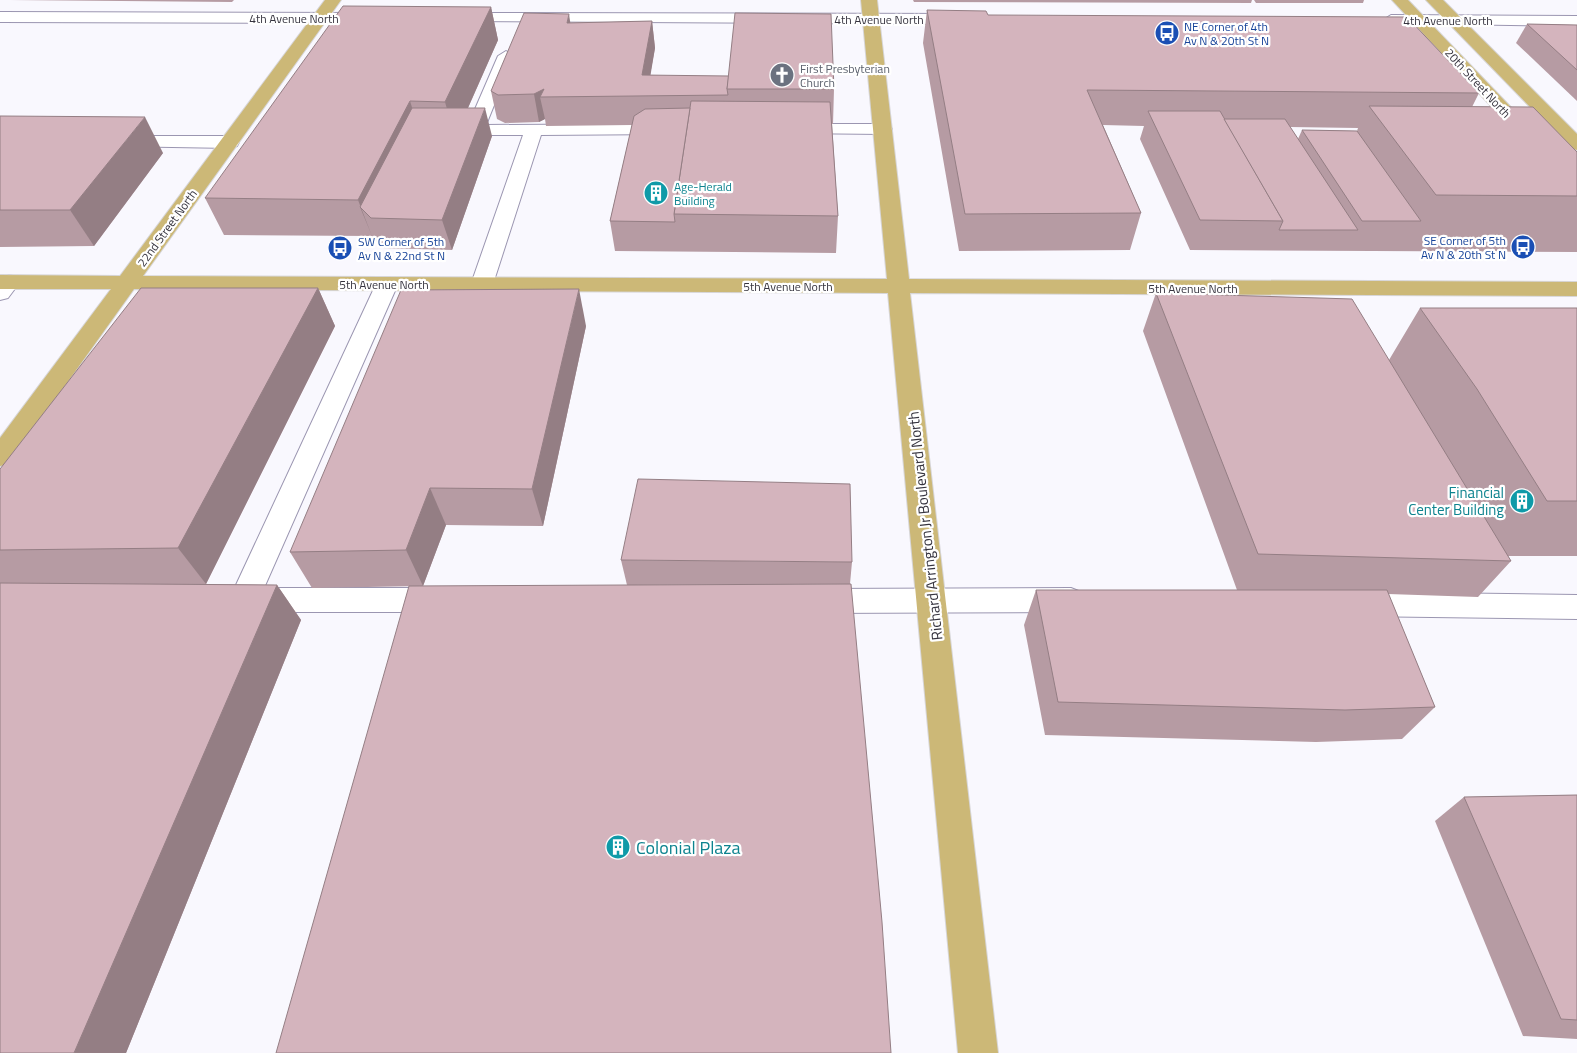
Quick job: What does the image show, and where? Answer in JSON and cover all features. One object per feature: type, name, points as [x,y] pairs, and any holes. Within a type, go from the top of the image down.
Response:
[{"type":"main road","name":"22nd Street North","points":[[0,456],[334,0]]},
{"type":"main road","name":"Richard Arrington Jr Boulevard North","points":[[869,0],[933,601],[978,1053]]},
{"type":"main road","name":"20th Street North","points":[[1400,0],[1577,187]]},
{"type":"main road","name":"20th Street North","points":[[1434,0],[1574,137]]},
{"type":"main road","name":"5th Avenue North","points":[[3,286],[127,282],[1577,289]]},
{"type":"street","name":"4th Avenue North","points":[[0,17],[391,18]]},
{"type":"street","points":[[48,36],[68,18]]},
{"type":"street","name":"4th Avenue North","points":[[440,18],[980,19]]},
{"type":"street","name":"4th Avenue North","points":[[1372,20],[1577,22]]},
{"type":"street","points":[[514,36],[475,130],[685,129]]},
{"type":"street","points":[[482,284],[534,129]]},
{"type":"street","points":[[775,129],[883,129]]},
{"type":"street","points":[[102,142],[230,142]]},
{"type":"street","points":[[244,600],[387,284]]},
{"type":"street","points":[[793,601],[933,601],[955,599],[1093,601]]},
{"type":"street","points":[[214,600],[464,600]]},
{"type":"street","points":[[1330,604],[1577,606]]},
{"type":"building","points":[[343,6],[491,7],[445,102],[410,101],[358,200],[205,198]]},
{"type":"building","points":[[927,10],[986,11],[988,15],[1407,17],[1479,93],[1087,90],[1141,213],[965,214]]},
{"type":"building","points":[[524,13],[569,14],[567,23],[652,21],[642,75],[729,76],[728,95],[540,97],[544,89],[534,94],[498,95],[491,91]]},
{"type":"building","points":[[735,13],[831,14],[834,89],[727,89]]},
{"type":"building","points":[[1527,24],[1577,25],[1577,70]]},
{"type":"building","points":[[691,101],[830,102],[838,216],[674,214]]},
{"type":"building","points":[[1369,106],[1533,107],[1577,152],[1577,196],[1436,195]]},
{"type":"building","points":[[412,108],[485,108],[442,220],[371,218],[360,207]]},
{"type":"building","name":"Age-Herald Building","points":[[690,108],[674,214],[675,222],[610,221],[634,116],[645,109]]},
{"type":"building","points":[[1148,111],[1220,111],[1283,221],[1200,220]]},
{"type":"building","points":[[0,116],[145,117],[70,210],[0,210]]},
{"type":"building","points":[[1224,119],[1285,119],[1358,230],[1279,230],[1283,221]]},
{"type":"building","points":[[1302,130],[1357,131],[1421,221],[1362,221]]},
{"type":"building","points":[[141,288],[318,288],[178,548],[0,550],[0,469]]},
{"type":"building","points":[[579,289],[532,489],[430,488],[406,550],[290,552],[401,290]]},
{"type":"building","points":[[1156,293],[1352,299],[1511,561],[1258,554]]},
{"type":"building","points":[[1420,308],[1577,308],[1577,501],[1547,501],[1477,389]]},
{"type":"building","points":[[638,479],[850,484],[852,562],[621,560]]},
{"type":"building","points":[[0,583],[277,585],[74,1053],[0,1053]]},
{"type":"building","name":"Colonial Plaza","points":[[851,584],[882,922],[891,1053],[276,1053],[409,586]]},
{"type":"building","points":[[1036,590],[1387,590],[1435,707],[1345,710],[1058,702]]},
{"type":"building","points":[[1577,795],[1577,1020],[1561,1019],[1464,797]]},
{"type":"place","name":"NE Corner of 4th Av N & 20th St N","points":[[1167,33]]},
{"type":"place","name":"First Presbyterian Church","points":[[782,75]]},
{"type":"place","name":"Age-Herald Building","points":[[656,193]]},
{"type":"place","name":"SE Corner of 5th Av N & 20th St N","points":[[1523,247]]},
{"type":"place","name":"SW Corner of 5th Av N & 22nd St N","points":[[340,248]]},
{"type":"place","name":"Financial Center Building","points":[[1522,501]]},
{"type":"place","name":"Colonial Plaza","points":[[618,847]]}]
